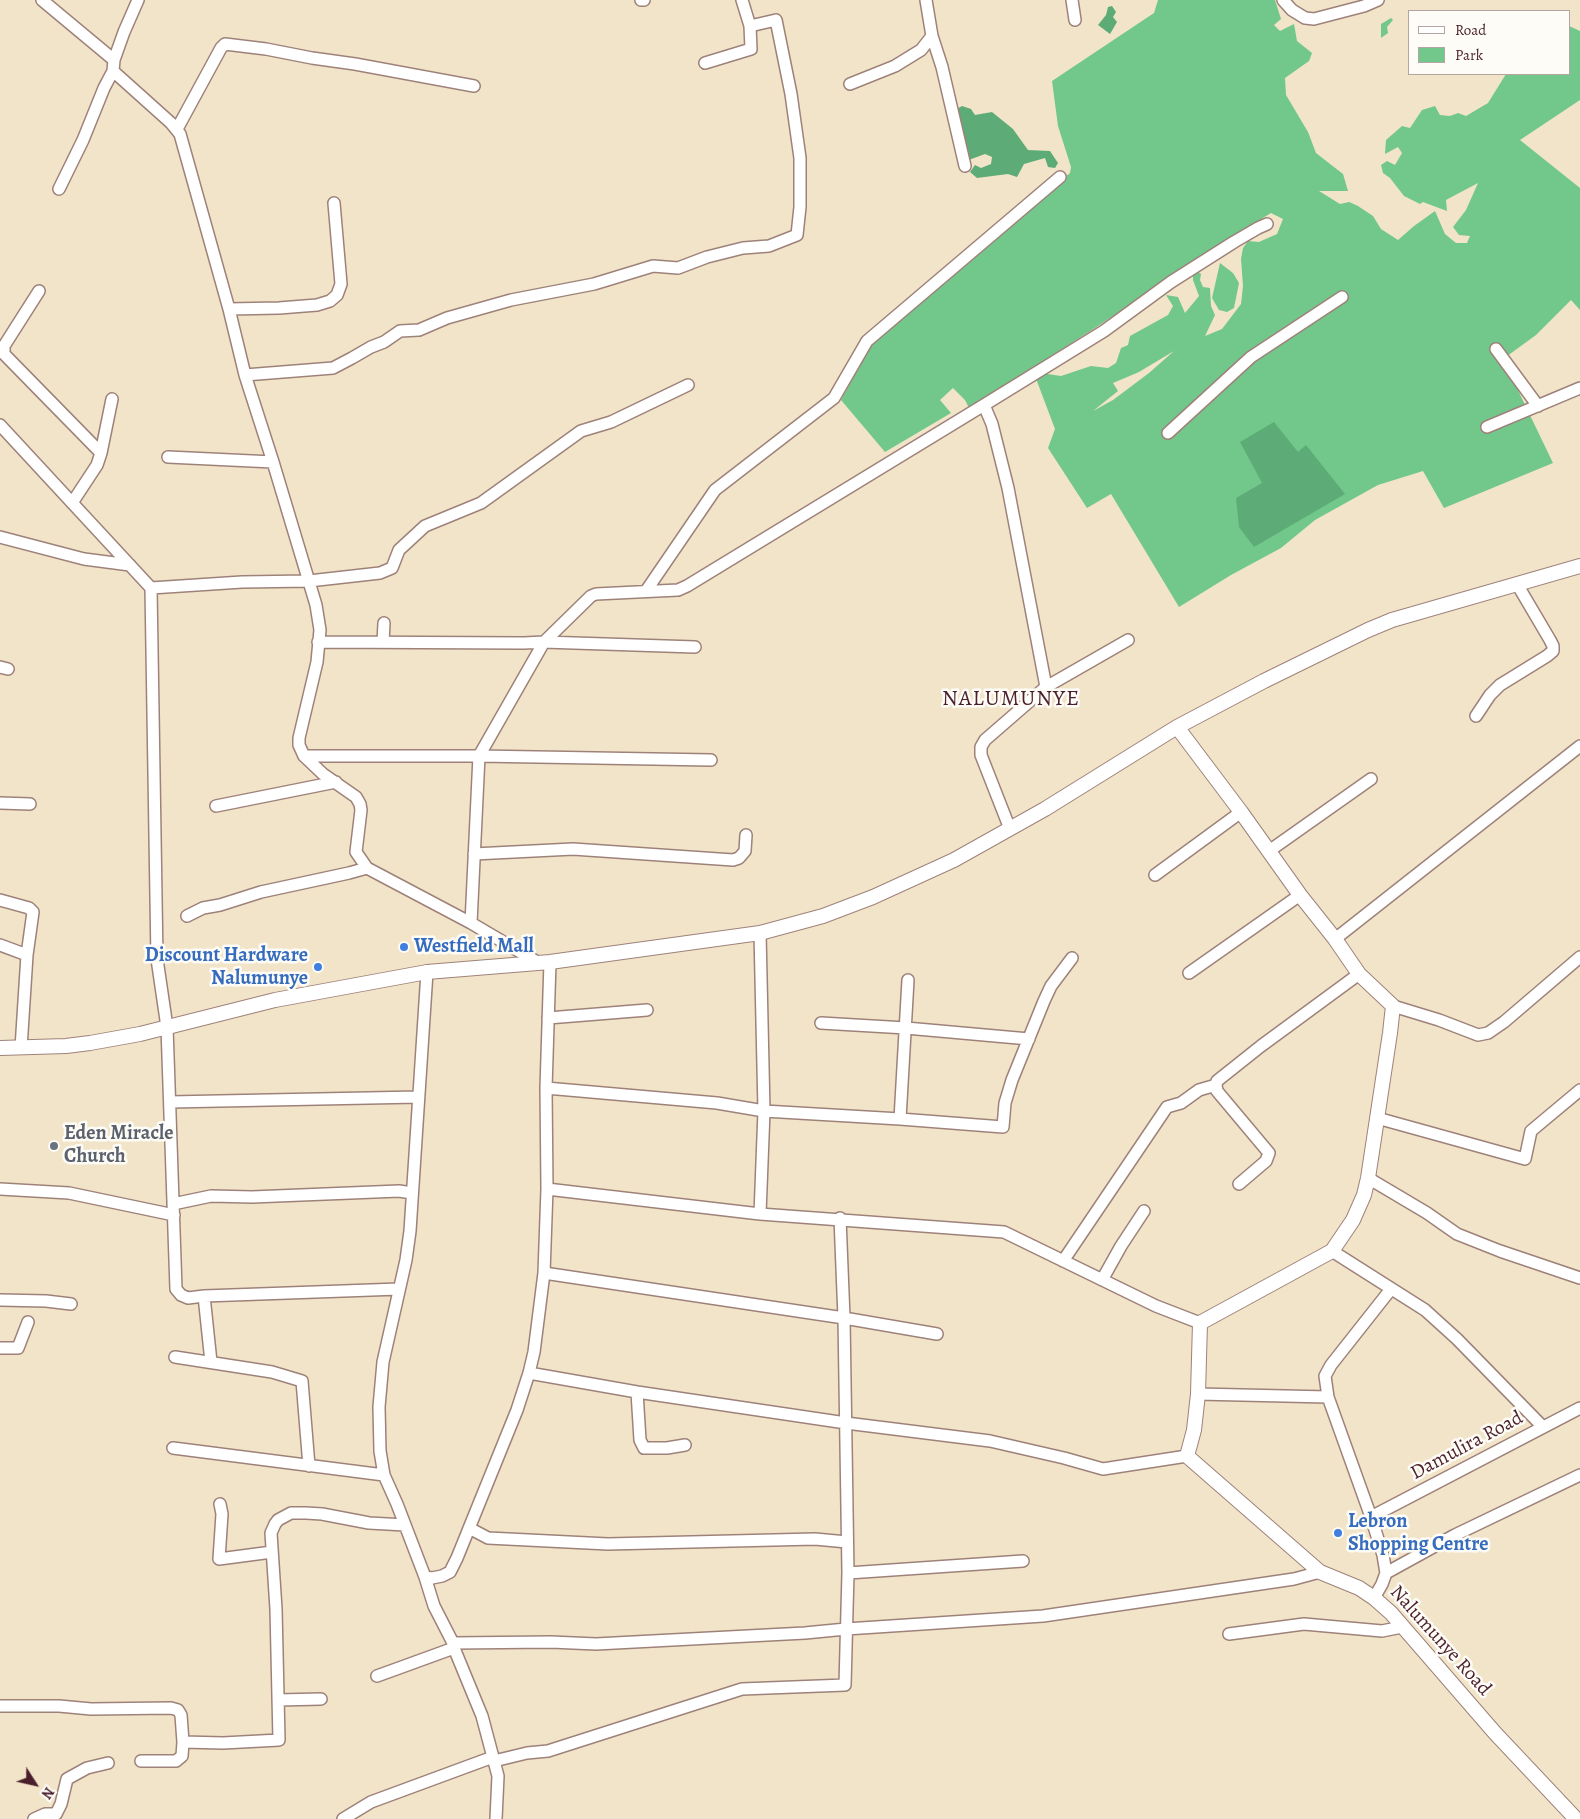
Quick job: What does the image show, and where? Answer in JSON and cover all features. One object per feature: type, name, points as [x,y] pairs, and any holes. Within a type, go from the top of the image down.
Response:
[{"type":"street","points":[[42,0],[113,65],[177,129],[229,309],[245,375],[273,462],[319,619],[313,678],[299,738],[299,745],[304,756],[323,774],[356,797],[360,804],[356,852],[366,868],[544,962]]},
{"type":"street","points":[[58,189],[83,140],[138,0]]},
{"type":"street","points":[[705,63],[751,49],[750,26],[742,0]]},
{"type":"street","points":[[926,0],[932,36],[942,67],[965,166]]},
{"type":"street","points":[[1072,0],[1074,20]]},
{"type":"street","points":[[1283,0],[1292,10],[1305,18],[1314,19],[1364,6],[1378,0]]},
{"type":"street","points":[[245,375],[333,368],[384,342],[400,331],[419,330],[447,318],[511,300],[594,284],[652,266],[678,268],[707,257],[743,248],[769,246],[797,235],[800,207],[800,158],[791,94],[776,20],[750,26]]},
{"type":"street","points":[[850,84],[895,66],[918,53],[932,36]]},
{"type":"street","points":[[177,129],[220,48],[225,44],[355,64],[474,86]]},
{"type":"street","points":[[646,591],[715,490],[834,398],[867,341],[1060,177]]},
{"type":"street","points":[[229,309],[317,305],[330,301],[338,295],[341,284],[334,203]]},
{"type":"street","points":[[471,923],[479,756],[544,642],[591,596],[596,594],[678,590],[687,586],[1104,332],[1171,282],[1250,232],[1268,224]]},
{"type":"street","points":[[40,292],[4,346],[4,354],[101,453]]},
{"type":"street","points":[[1168,433],[1251,357],[1342,297]]},
{"type":"street","points":[[1496,349],[1538,406]]},
{"type":"street","points":[[151,588],[242,582],[309,581],[380,573],[392,568],[399,550],[425,526],[480,503],[581,431],[611,422],[688,385]]},
{"type":"street","points":[[1488,427],[1580,388]]},
{"type":"street","points":[[72,503],[94,470],[101,453],[112,399]]},
{"type":"street","points":[[984,405],[992,424],[1008,488],[1046,687]]},
{"type":"street","points":[[0,425],[151,588],[157,958],[167,1027],[176,1289],[181,1295],[188,1298],[399,1289]]},
{"type":"street","points":[[168,457],[273,462]]},
{"type":"street","points":[[0,536],[84,559],[130,565]]},
{"type":"street","points":[[0,1048],[66,1046],[90,1043],[167,1027],[275,1000],[427,972],[544,962],[760,933],[823,916],[873,897],[954,860],[1010,829],[1177,727],[1264,681],[1384,623],[1580,566]]},
{"type":"street","points":[[1476,716],[1490,694],[1500,685],[1552,651],[1553,646],[1550,640],[1518,584]]},
{"type":"street","points":[[383,642],[384,623]]},
{"type":"street","points":[[1010,829],[981,755],[981,747],[985,740],[1046,687],[1128,640]]},
{"type":"street","points":[[318,642],[524,644],[544,642],[695,647]]},
{"type":"street","points":[[1177,727],[1359,974],[1393,1006],[1439,1020],[1478,1035],[1488,1033],[1504,1022],[1580,957]]},
{"type":"street","points":[[1335,939],[1580,746]]},
{"type":"street","points":[[304,756],[479,756],[711,760]]},
{"type":"street","points":[[1269,852],[1371,779]]},
{"type":"street","points":[[216,806],[336,782]]},
{"type":"street","points":[[0,803],[30,804]]},
{"type":"street","points":[[1154,875],[1241,812]]},
{"type":"street","points":[[474,854],[573,849],[733,860],[739,858],[745,850],[746,835]]},
{"type":"street","points":[[187,916],[203,908],[220,905],[261,892],[366,868]]},
{"type":"street","points":[[1189,972],[1300,896]]},
{"type":"street","points":[[0,900],[29,908],[33,912],[27,955],[21,1048]]},
{"type":"street","points":[[760,933],[764,1111],[760,1214]]},
{"type":"street","points":[[0,944],[27,955]]},
{"type":"street","points":[[546,1088],[717,1103],[764,1111],[900,1118],[1004,1127],[1005,1103],[1029,1038],[1051,986],[1072,958]]},
{"type":"street","points":[[425,1577],[442,1576],[450,1572],[495,1467],[530,1373],[544,1273],[547,1189],[546,1088],[548,1018],[544,962]]},
{"type":"street","points":[[427,972],[408,1244],[383,1362],[378,1407],[380,1452],[384,1475],[425,1577],[434,1606],[453,1643],[551,1642],[596,1644],[805,1633],[1043,1616],[1294,1579],[1320,1572]]},
{"type":"street","points":[[1239,1184],[1266,1161],[1269,1153],[1217,1091],[1216,1085],[1220,1077],[1359,974]]},
{"type":"street","points":[[900,1118],[908,980]]},
{"type":"street","points":[[547,1189],[760,1214],[840,1218],[1004,1232],[1156,1306],[1200,1323],[1332,1251],[1353,1220],[1364,1195],[1368,1178],[1393,1006]]},
{"type":"street","points":[[548,1018],[647,1010]]},
{"type":"street","points":[[821,1023],[1029,1038]]},
{"type":"street","points":[[1063,1261],[1167,1107],[1181,1103],[1199,1090],[1216,1085]]},
{"type":"street","points":[[1377,1118],[1525,1159],[1531,1131],[1580,1090]]},
{"type":"street","points":[[170,1102],[418,1097]]},
{"type":"street","points":[[1368,1178],[1427,1213],[1457,1234],[1500,1251],[1580,1278]]},
{"type":"street","points":[[0,1189],[69,1193],[174,1210],[211,1196],[252,1197],[398,1191],[412,1193]]},
{"type":"street","points":[[1102,1280],[1144,1211]]},
{"type":"street","points":[[343,1819],[371,1802],[493,1759],[548,1751],[742,1689],[845,1685],[848,1573],[844,1318],[840,1218]]},
{"type":"street","points":[[1332,1251],[1425,1310],[1543,1427]]},
{"type":"street","points":[[544,1273],[844,1318],[937,1334]]},
{"type":"street","points":[[1374,1598],[1386,1573],[1383,1555],[1328,1397],[1325,1382],[1327,1371],[1391,1289]]},
{"type":"street","points":[[204,1296],[212,1362]]},
{"type":"street","points":[[0,1300],[46,1301],[70,1304]]},
{"type":"street","points":[[0,1348],[18,1348],[28,1322]]},
{"type":"street","points":[[530,1373],[637,1392],[846,1423],[990,1441],[1103,1469],[1187,1456],[1194,1430],[1198,1394],[1200,1323]]},
{"type":"street","points":[[175,1357],[272,1372],[302,1381],[309,1466]]},
{"type":"street","points":[[637,1392],[640,1440],[644,1448],[667,1448],[685,1445]]},
{"type":"street","points":[[1198,1394],[1328,1397]]},
{"type":"street","name":"Damulira Road","points":[[1371,1517],[1580,1408]]},
{"type":"street","points":[[174,1448],[384,1475]]},
{"type":"street","name":"Nalumunye Road","points":[[1187,1456],[1320,1572],[1346,1582],[1374,1598],[1402,1626],[1495,1733],[1576,1819]]},
{"type":"street","points":[[1386,1573],[1455,1535],[1580,1475]]},
{"type":"street","points":[[220,1504],[222,1514],[219,1559],[272,1552]]},
{"type":"street","points":[[182,1742],[223,1743],[279,1740],[276,1602],[271,1533],[275,1524],[282,1517],[292,1514],[322,1514],[369,1523],[405,1525]]},
{"type":"street","points":[[468,1528],[488,1538],[608,1544],[815,1539],[847,1542]]},
{"type":"street","points":[[848,1573],[1023,1561]]},
{"type":"street","points":[[1229,1634],[1304,1624],[1382,1631],[1402,1626]]},
{"type":"street","points":[[377,1676],[454,1648],[482,1716],[498,1776],[496,1819]]},
{"type":"street","points":[[278,1700],[321,1699]]},
{"type":"street","points":[[0,1706],[59,1706],[91,1709],[171,1708],[178,1710],[181,1715],[182,1756],[176,1761],[141,1761]]},
{"type":"street","points":[[34,1819],[46,1814],[56,1814],[61,1804],[67,1779],[87,1768],[108,1763]]},
{"type":"green space","points":[[1158,0],[1275,0],[1281,19],[1274,25],[1280,31],[1294,24],[1297,41],[1312,53],[1309,61],[1285,78],[1286,95],[1308,132],[1316,153],[1343,174],[1348,191],[1319,191],[1340,204],[1349,202],[1358,206],[1373,216],[1381,229],[1398,240],[1435,211],[1445,234],[1456,243],[1467,243],[1470,236],[1459,235],[1453,227],[1466,210],[1478,183],[1446,200],[1447,211],[1423,202],[1420,204],[1404,196],[1390,178],[1383,173],[1381,165],[1387,161],[1395,165],[1402,153],[1398,147],[1385,154],[1386,140],[1402,126],[1410,128],[1422,110],[1435,106],[1440,115],[1450,116],[1458,113],[1466,116],[1488,103],[1505,75],[1570,75],[1570,26],[1580,31],[1580,100],[1520,140],[1580,188],[1580,310],[1571,300],[1536,335],[1503,359],[1553,463],[1444,508],[1423,471],[1378,485],[1315,520],[1281,548],[1231,575],[1179,607],[1111,494],[1087,508],[1048,448],[1055,429],[1035,376],[1041,373],[1061,376],[1091,366],[1108,368],[1116,363],[1121,348],[1128,345],[1130,336],[1168,315],[1173,306],[1166,295],[1178,297],[1185,313],[1199,296],[1193,280],[1193,274],[1197,271],[1201,274],[1200,280],[1203,287],[1210,288],[1211,306],[1215,315],[1205,336],[1222,329],[1241,304],[1243,286],[1241,259],[1243,248],[1248,241],[1259,242],[1277,234],[1283,219],[1271,213],[1220,244],[1095,328],[969,408],[965,400],[953,388],[940,400],[951,413],[885,452],[841,400],[871,344],[1070,173],[1071,167],[1058,126],[1052,81],[1154,13]],"holes":[[[1174,351],[1113,400],[1093,411],[1118,391],[1113,383],[1139,372]]]},
{"type":"green space","points":[[1112,6],[1116,12],[1113,17],[1117,22],[1110,34],[1098,25],[1106,15],[1108,7]]},
{"type":"green space","points":[[1391,18],[1393,20],[1387,27],[1388,33],[1381,38],[1381,24]]},
{"type":"green space","points":[[962,106],[971,109],[975,115],[992,112],[1013,129],[1028,150],[1050,151],[1058,163],[1055,168],[1048,167],[1045,158],[1024,164],[1017,177],[1008,174],[977,178],[970,172],[975,165],[981,168],[991,164],[992,157],[985,154],[966,161],[955,110]]},
{"type":"green space","points":[[1220,263],[1233,273],[1239,283],[1234,308],[1227,312],[1219,310],[1212,298]]},
{"type":"green space","points":[[1274,422],[1298,452],[1306,445],[1345,494],[1254,547],[1239,527],[1236,498],[1262,483],[1240,442]]},
{"type":"place","name":"Westfield Mall","points":[[404,947]]},
{"type":"place","name":"Discount Hardware Nalumunye","points":[[318,967]]},
{"type":"place","name":"Eden Miracle Church","points":[[54,1146]]},
{"type":"place","name":"Lebron Shopping Centre","points":[[1338,1533]]},
{"type":"district","name":"NALUMUNYE","points":[[1011,700]]}]
